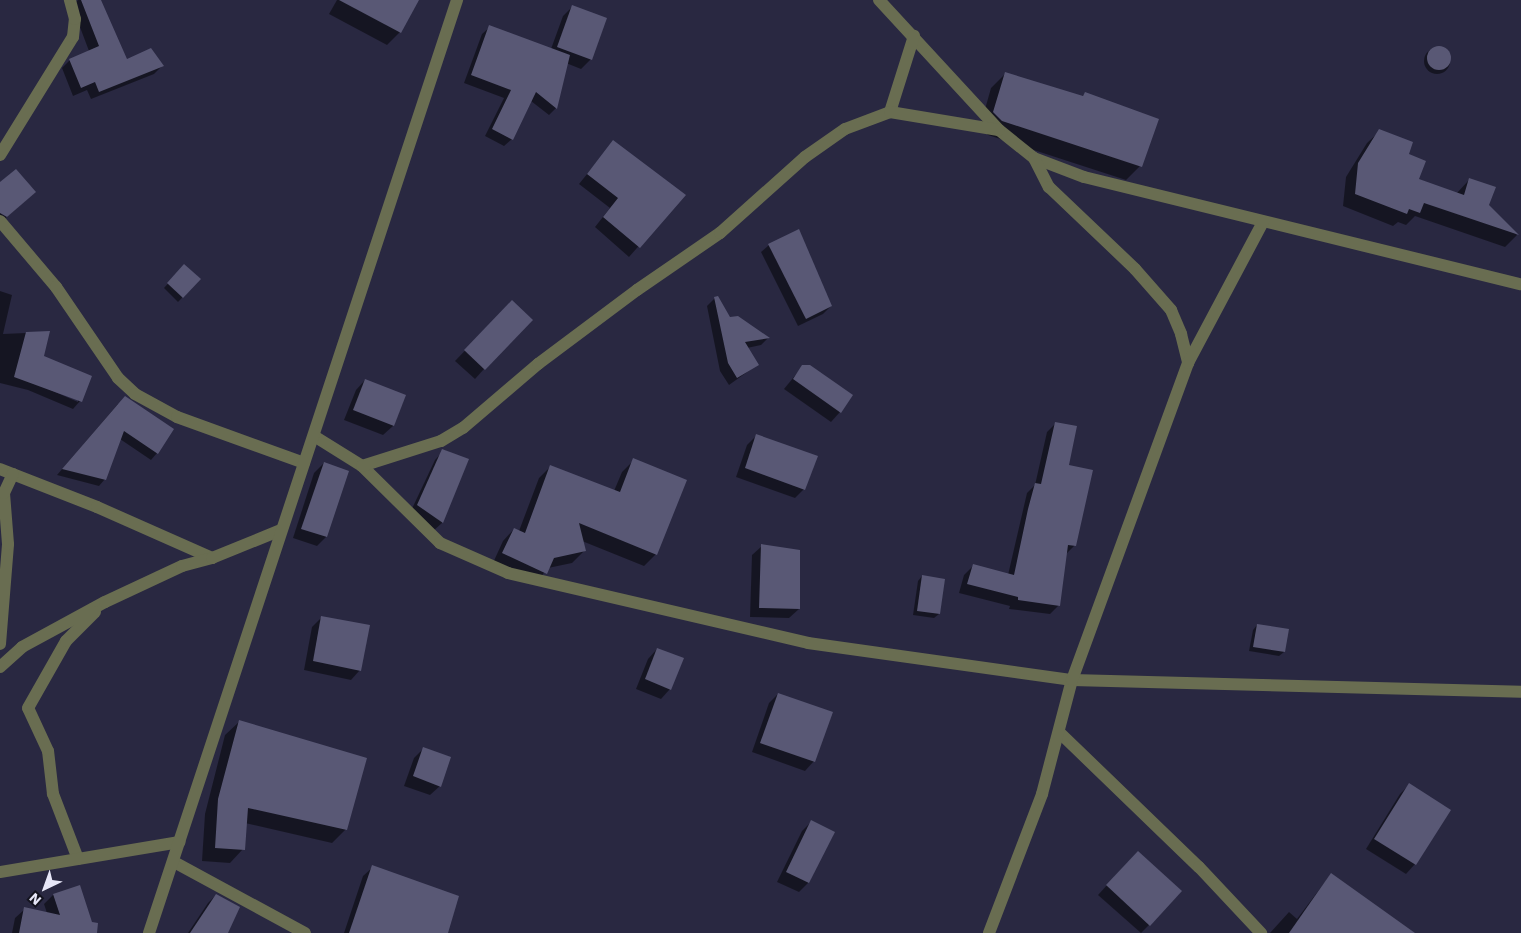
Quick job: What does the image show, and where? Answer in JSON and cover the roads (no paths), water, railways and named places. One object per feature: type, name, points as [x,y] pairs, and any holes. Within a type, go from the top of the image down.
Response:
[{"type":"street","points":[[0,155],[73,37],[75,19],[70,0]]},
{"type":"street","points":[[149,933],[457,0]]},
{"type":"street","points":[[879,0],[914,36],[998,130],[1034,158],[1084,177],[1521,284]]},
{"type":"street","points":[[890,112],[914,36]]},
{"type":"street","points":[[362,466],[441,441],[463,428],[538,364],[637,290],[720,234],[805,157],[845,128],[890,112],[998,130]]},
{"type":"street","points":[[1034,158],[1050,187],[1135,269],[1171,310],[1182,334],[1188,363]]},
{"type":"street","points":[[0,221],[56,288],[118,378],[135,394],[177,417],[304,463]]},
{"type":"street","points":[[989,933],[1042,794],[1060,733],[1072,680],[1188,363],[1263,222]]},
{"type":"street","points":[[314,436],[362,466],[440,543],[508,573],[808,643],[1072,680],[1521,692]]},
{"type":"street","points":[[0,469],[97,507],[212,558]]},
{"type":"street","points":[[0,644],[8,544],[4,493],[13,474]]},
{"type":"street","points":[[0,667],[22,647],[104,602],[182,566],[212,558],[281,530]]},
{"type":"street","points":[[78,859],[53,794],[48,751],[28,708],[66,641],[104,602]]},
{"type":"street","points":[[1060,733],[1199,867],[1261,933]]},
{"type":"street","points":[[0,872],[180,842]]},
{"type":"street","points":[[174,862],[305,933]]}]
